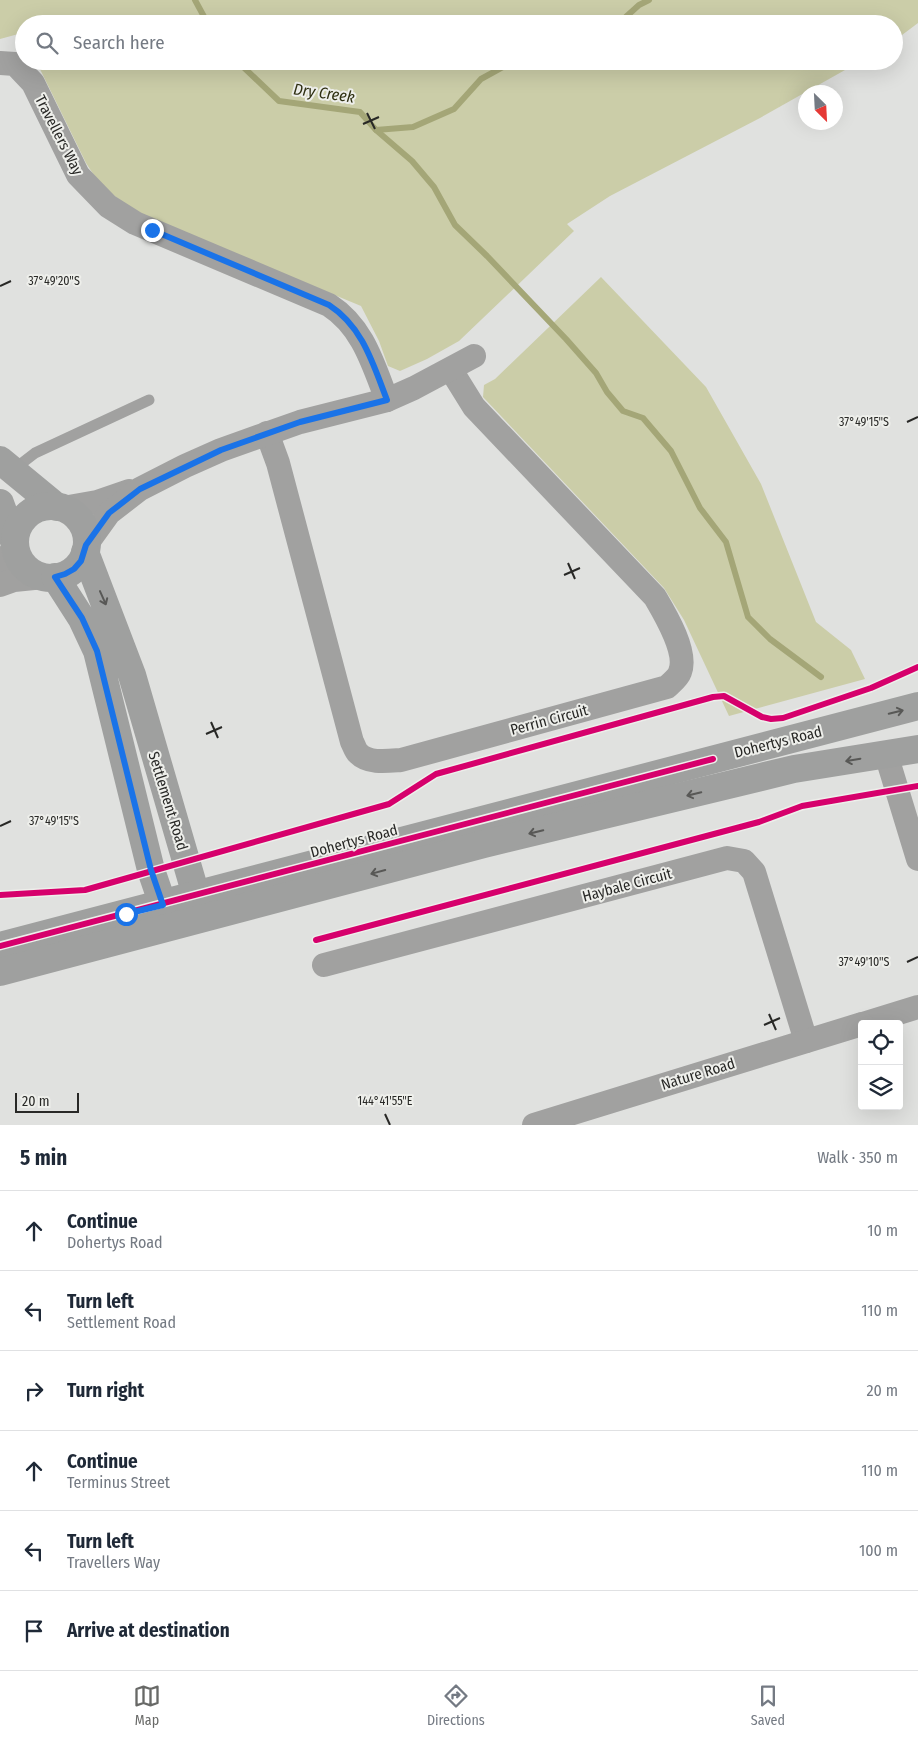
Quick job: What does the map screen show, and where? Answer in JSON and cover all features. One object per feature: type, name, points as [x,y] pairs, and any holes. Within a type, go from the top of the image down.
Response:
[{"type":"main road","points":[[0,503],[10,552],[19,558],[25,567],[34,573],[50,577],[65,574],[74,569],[81,561],[86,549],[86,534],[81,523],[73,514],[60,507],[6,466]]},
{"type":"main road","points":[[10,552],[20,524],[27,515],[41,508],[60,507]]},
{"type":"main road","name":"Settlement Road","points":[[86,549],[132,675],[196,895]]},
{"type":"main road","name":"Settlement Road","points":[[50,577],[82,618],[97,651],[151,870],[163,905]]},
{"type":"main road","name":"Dohertys Road","points":[[0,946],[163,905],[918,706]]},
{"type":"main road","name":"Dohertys Road","points":[[0,972],[484,844],[794,770],[918,748]]},
{"type":"main road","points":[[163,905],[186,922],[196,895]]},
{"type":"street","name":"Travellers Way","points":[[16,70],[33,83],[78,175],[108,206],[135,223],[329,305],[341,313],[363,341],[387,400]]},
{"type":"street","points":[[86,549],[109,513],[140,489],[221,450],[300,422],[387,400],[451,370],[474,356]]},
{"type":"street","name":"Perrin Circuit","points":[[267,434],[278,463],[352,742],[358,752],[365,758],[401,760],[667,686],[676,679],[681,670],[682,658],[663,610],[654,597],[474,408],[451,370]]},
{"type":"street","points":[[60,507],[80,506],[140,489]]},
{"type":"street","points":[[0,585],[14,580],[50,577]]},
{"type":"street","points":[[886,754],[918,859]]},
{"type":"street","name":"Haybale Circuit","points":[[324,965],[727,858],[736,859],[744,861],[754,872],[806,1041]]},
{"type":"street","name":"Nature Road","points":[[875,1020],[918,1007]]},
{"type":"street","name":"Nature Road","points":[[534,1125],[858,1025]]},
{"type":"lane","points":[[6,466],[149,400]]},
{"type":"green space","points":[[0,0],[918,0],[918,23],[903,34],[903,15],[15,15],[15,35],[0,39]]},
{"type":"green space","points":[[40,70],[845,70],[818,85],[798,85],[798,97],[610,196],[567,224],[574,231],[459,341],[427,359],[400,371],[388,366],[379,341],[361,306],[147,217],[113,195],[92,173]]},
{"type":"green space","points":[[601,277],[706,387],[761,484],[816,622],[851,650],[865,679],[729,716],[684,620],[664,588],[483,397],[484,385],[495,379]]},
{"type":"waterway","name":"Dry Creek","points":[[195,0],[203,15]]},
{"type":"waterway","name":"Dry Creek","points":[[628,15],[639,5],[649,0]]},
{"type":"waterway","name":"Dry Creek","points":[[246,70],[279,101],[360,112],[376,130],[413,127],[454,109],[481,79],[498,70]]},
{"type":"waterway","points":[[376,130],[412,161],[434,187],[455,225],[566,339],[596,373],[607,392],[623,411],[643,418],[671,451],[700,508],[726,542],[748,617],[770,639],[821,677]]},
{"type":"cycle path","points":[[0,895],[85,890],[389,804],[436,774],[713,697],[724,696],[762,717],[771,719],[783,718],[871,688],[918,667]]},
{"type":"cycle path","points":[[0,946],[713,759]]},
{"type":"cycle path","points":[[316,940],[759,822],[802,806],[918,786]]},
{"type":"route","points":[[126,914],[163,905],[151,870],[97,651],[82,618],[55,577],[74,569],[81,561],[86,545],[109,513],[140,489],[221,450],[300,422],[387,400],[363,341],[341,313],[329,305],[152,230]]}]
